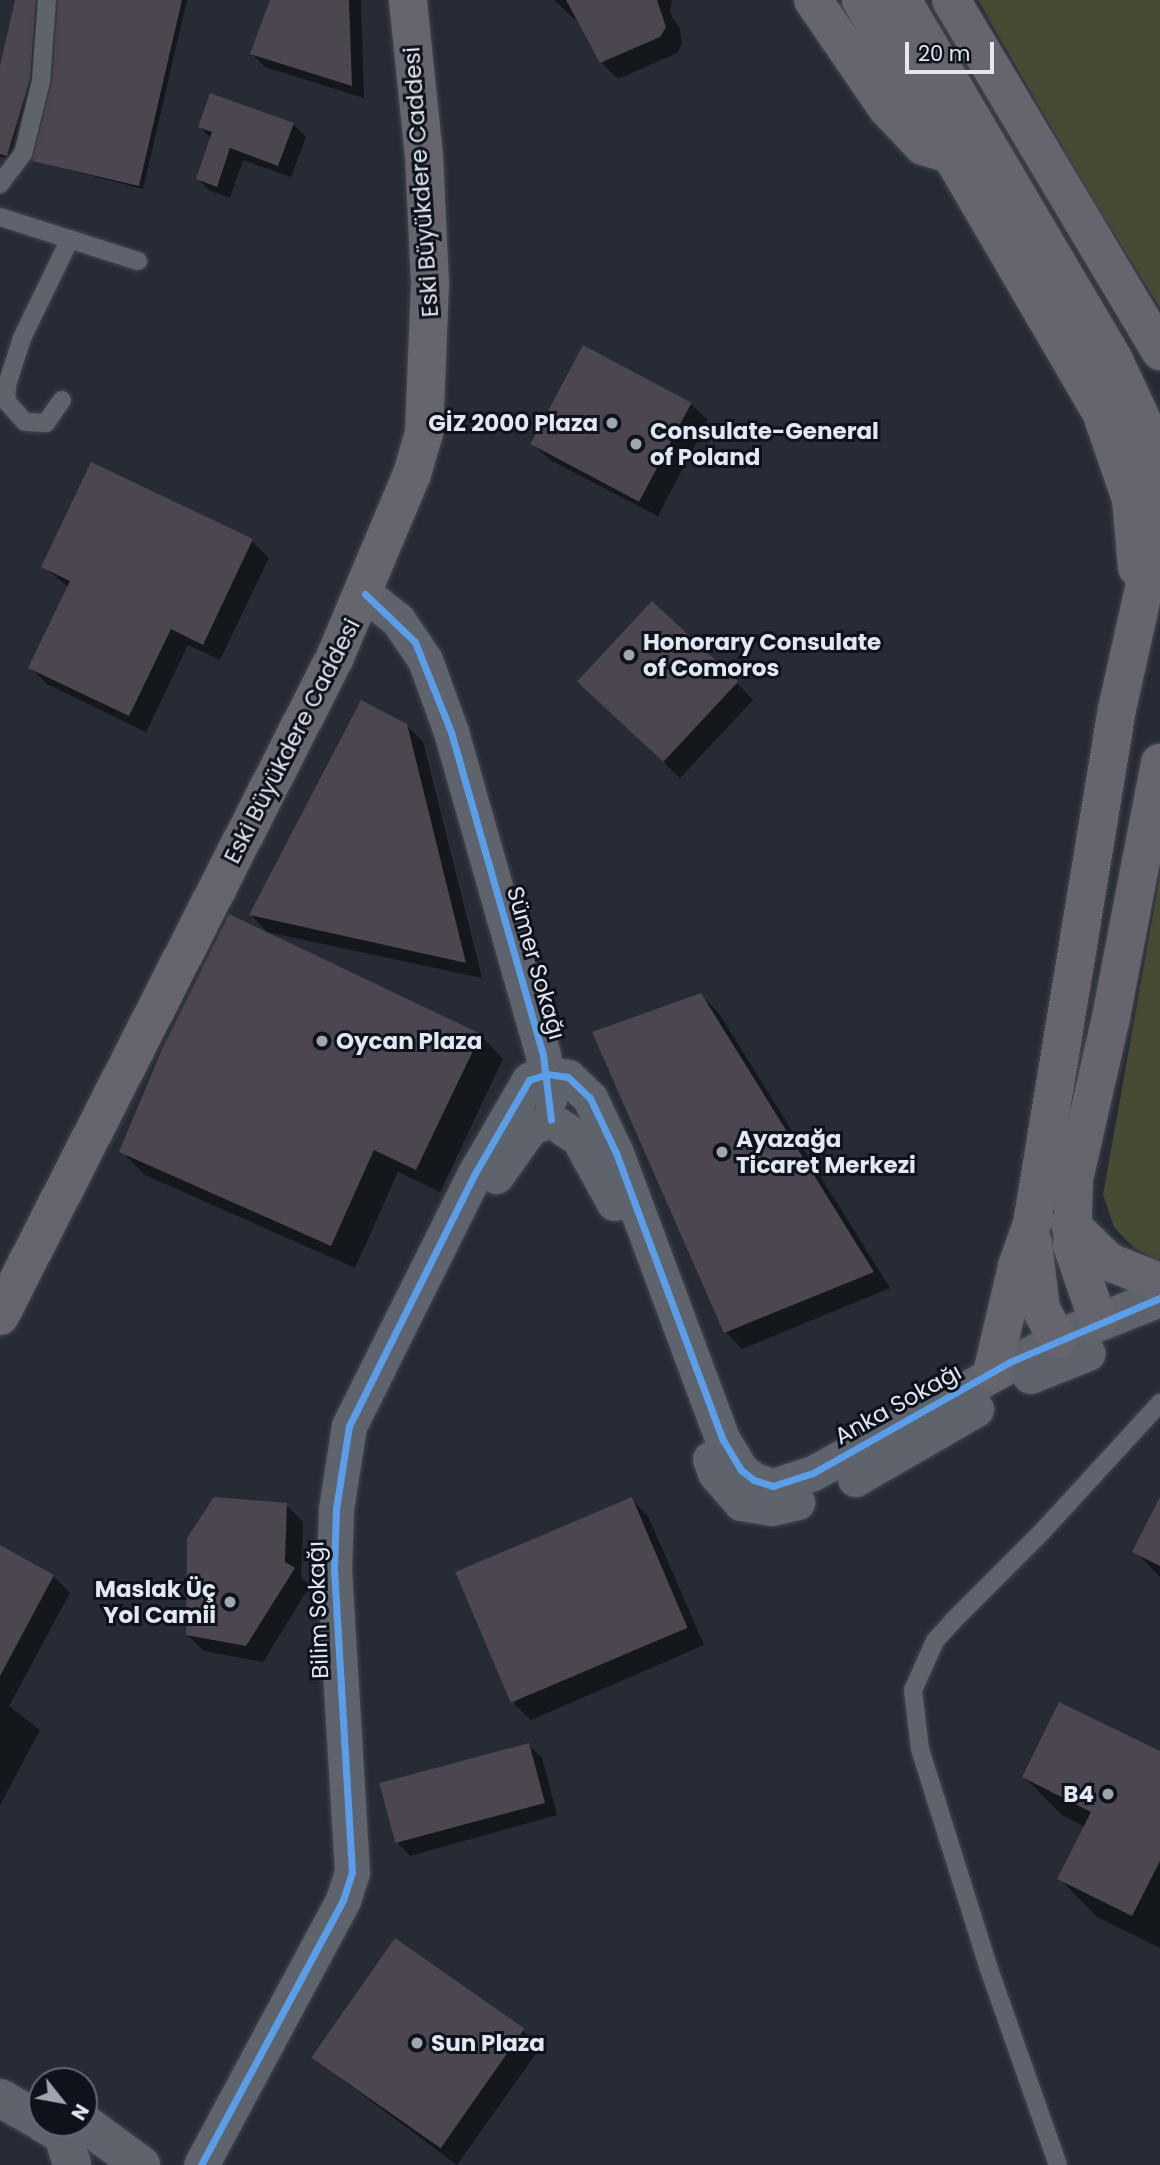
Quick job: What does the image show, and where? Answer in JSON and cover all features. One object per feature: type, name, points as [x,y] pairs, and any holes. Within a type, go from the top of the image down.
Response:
[{"type":"main road","name":"Eski Büyükdere Caddesi","points":[[0,1315],[365,594],[412,474],[424,433],[430,367],[424,156],[408,0]]},
{"type":"main road","points":[[813,0],[887,108],[923,146],[952,154]]},
{"type":"main road","points":[[861,0],[1073,360],[1118,451],[1131,499],[1137,609]]},
{"type":"main road","points":[[902,0],[1126,382],[1154,457],[1160,504]]},
{"type":"main road","points":[[951,0],[1160,351]]},
{"type":"main road","points":[[992,1373],[1032,1224],[1137,609],[1160,516]]},
{"type":"main road","points":[[1081,1338],[1078,1266],[1070,1224],[1074,1179],[1111,1017],[1160,763]]},
{"type":"main road","points":[[1032,1224],[1041,1309],[1081,1338]]},
{"type":"main road","points":[[1070,1224],[1109,1262],[1160,1282]]},
{"type":"street","name":"Sümer Sokağı","points":[[365,594],[398,621],[425,660],[451,732],[547,1074],[568,1077],[590,1098],[616,1153],[723,1440],[741,1470],[748,1492]]},
{"type":"street","points":[[547,1074],[551,1120],[579,1139],[610,1194],[715,1473],[748,1492]]},
{"type":"street","name":"Bilim Sokağı","points":[[201,2165],[343,1900],[352,1872],[334,1570],[336,1509],[349,1426],[515,1098],[528,1080],[547,1074]]},
{"type":"street","name":"Bilim Sokağı","points":[[220,2165],[366,1880],[353,1573],[357,1489],[368,1434],[501,1166],[531,1127],[551,1120]]},
{"type":"street","points":[[1081,1338],[1160,1298]]},
{"type":"street","points":[[1081,1338],[1160,1326]]},
{"type":"street","name":"Anka Sokağı","points":[[748,1492],[772,1508],[812,1499],[925,1442],[1054,1364],[1081,1338]]},
{"type":"street","name":"Anka Sokağı","points":[[748,1492],[813,1473],[992,1373],[1081,1338]]},
{"type":"street","points":[[0,2074],[28,2090]]},
{"type":"street","points":[[0,2098],[28,2115]]},
{"type":"street","points":[[98,2135],[132,2164]]},
{"type":"street","points":[[64,2137],[72,2165]]},
{"type":"lane","points":[[0,184],[23,154],[41,81],[47,0]]},
{"type":"lane","points":[[0,216],[138,261]]},
{"type":"lane","points":[[62,400],[46,423],[25,422],[6,401],[22,338],[70,239]]},
{"type":"lane","points":[[1058,2165],[988,1966],[919,1749],[913,1690],[935,1641],[1040,1534],[1160,1404]]},
{"type":"green space","points":[[978,0],[1160,0],[1160,308],[1090,195]]},
{"type":"green space","points":[[1160,875],[1160,1260],[1157,1260],[1134,1248],[1114,1227],[1103,1195]]},
{"type":"building","points":[[15,0],[36,0],[30,79],[7,156],[0,154],[0,66]]},
{"type":"building","points":[[58,0],[182,0],[139,186],[32,161],[52,82]]},
{"type":"building","points":[[270,0],[349,0],[352,86],[250,54]]},
{"type":"building","points":[[566,0],[657,0],[666,27],[660,37],[600,63]]},
{"type":"building","points":[[210,93],[294,123],[278,166],[230,148],[217,187],[196,179],[212,132],[198,127]]},
{"type":"building","name":"GİZ 2000 Plaza","points":[[583,345],[692,403],[639,502],[530,444]]},
{"type":"building","points":[[91,462],[253,539],[203,645],[171,629],[129,716],[28,668],[70,581],[41,567]]},
{"type":"building","points":[[652,601],[738,681],[663,762],[577,681]]},
{"type":"building","points":[[361,700],[407,724],[466,963],[249,915]]},
{"type":"building","name":"Oycan Plaza","points":[[229,914],[481,1034],[416,1170],[374,1150],[331,1246],[119,1152],[162,1049]]},
{"type":"building","name":"Ayazağa Ticaret Merkezi","points":[[701,993],[874,1272],[724,1333],[592,1032]]},
{"type":"building","name":"Maslak Üç Yol Camii","points":[[214,1497],[287,1503],[285,1562],[295,1568],[246,1646],[186,1635],[187,1538]]},
{"type":"building","points":[[632,1497],[687,1628],[511,1703],[455,1572]]},
{"type":"building","points":[[1160,1497],[1160,1566],[1132,1552]]},
{"type":"building","points":[[0,1545],[54,1575],[0,1676]]},
{"type":"building","name":"B4","points":[[1059,1702],[1160,1751],[1160,1861],[1132,1916],[1057,1879],[1091,1812],[1022,1777]]},
{"type":"building","points":[[529,1743],[545,1803],[395,1843],[379,1783]]},
{"type":"building","name":"Sun Plaza","points":[[395,1938],[524,2029],[441,2148],[311,2058]]},
{"type":"cycle path","points":[[365,594],[415,642],[451,732],[543,1055],[551,1120]]},
{"type":"cycle path","points":[[201,2165],[343,1900],[352,1872],[334,1570],[336,1509],[349,1426],[474,1175],[529,1080],[547,1074],[568,1077],[590,1098],[616,1153],[723,1440],[741,1470],[754,1480],[773,1486],[813,1473],[1012,1361],[1160,1298]]},
{"type":"place","name":"GİZ 2000 Plaza","points":[[612,423]]},
{"type":"place","name":"Consulate-General of Poland","points":[[636,444]]},
{"type":"place","name":"Honorary Consulate of Comoros","points":[[629,655]]},
{"type":"place","name":"Oycan Plaza","points":[[322,1041]]},
{"type":"place","name":"Ayazağa Ticaret Merkezi","points":[[722,1152]]},
{"type":"place","name":"Maslak Üç Yol Camii","points":[[230,1602]]},
{"type":"place","name":"B4","points":[[1108,1794]]},
{"type":"place","name":"Sun Plaza","points":[[417,2043]]}]
